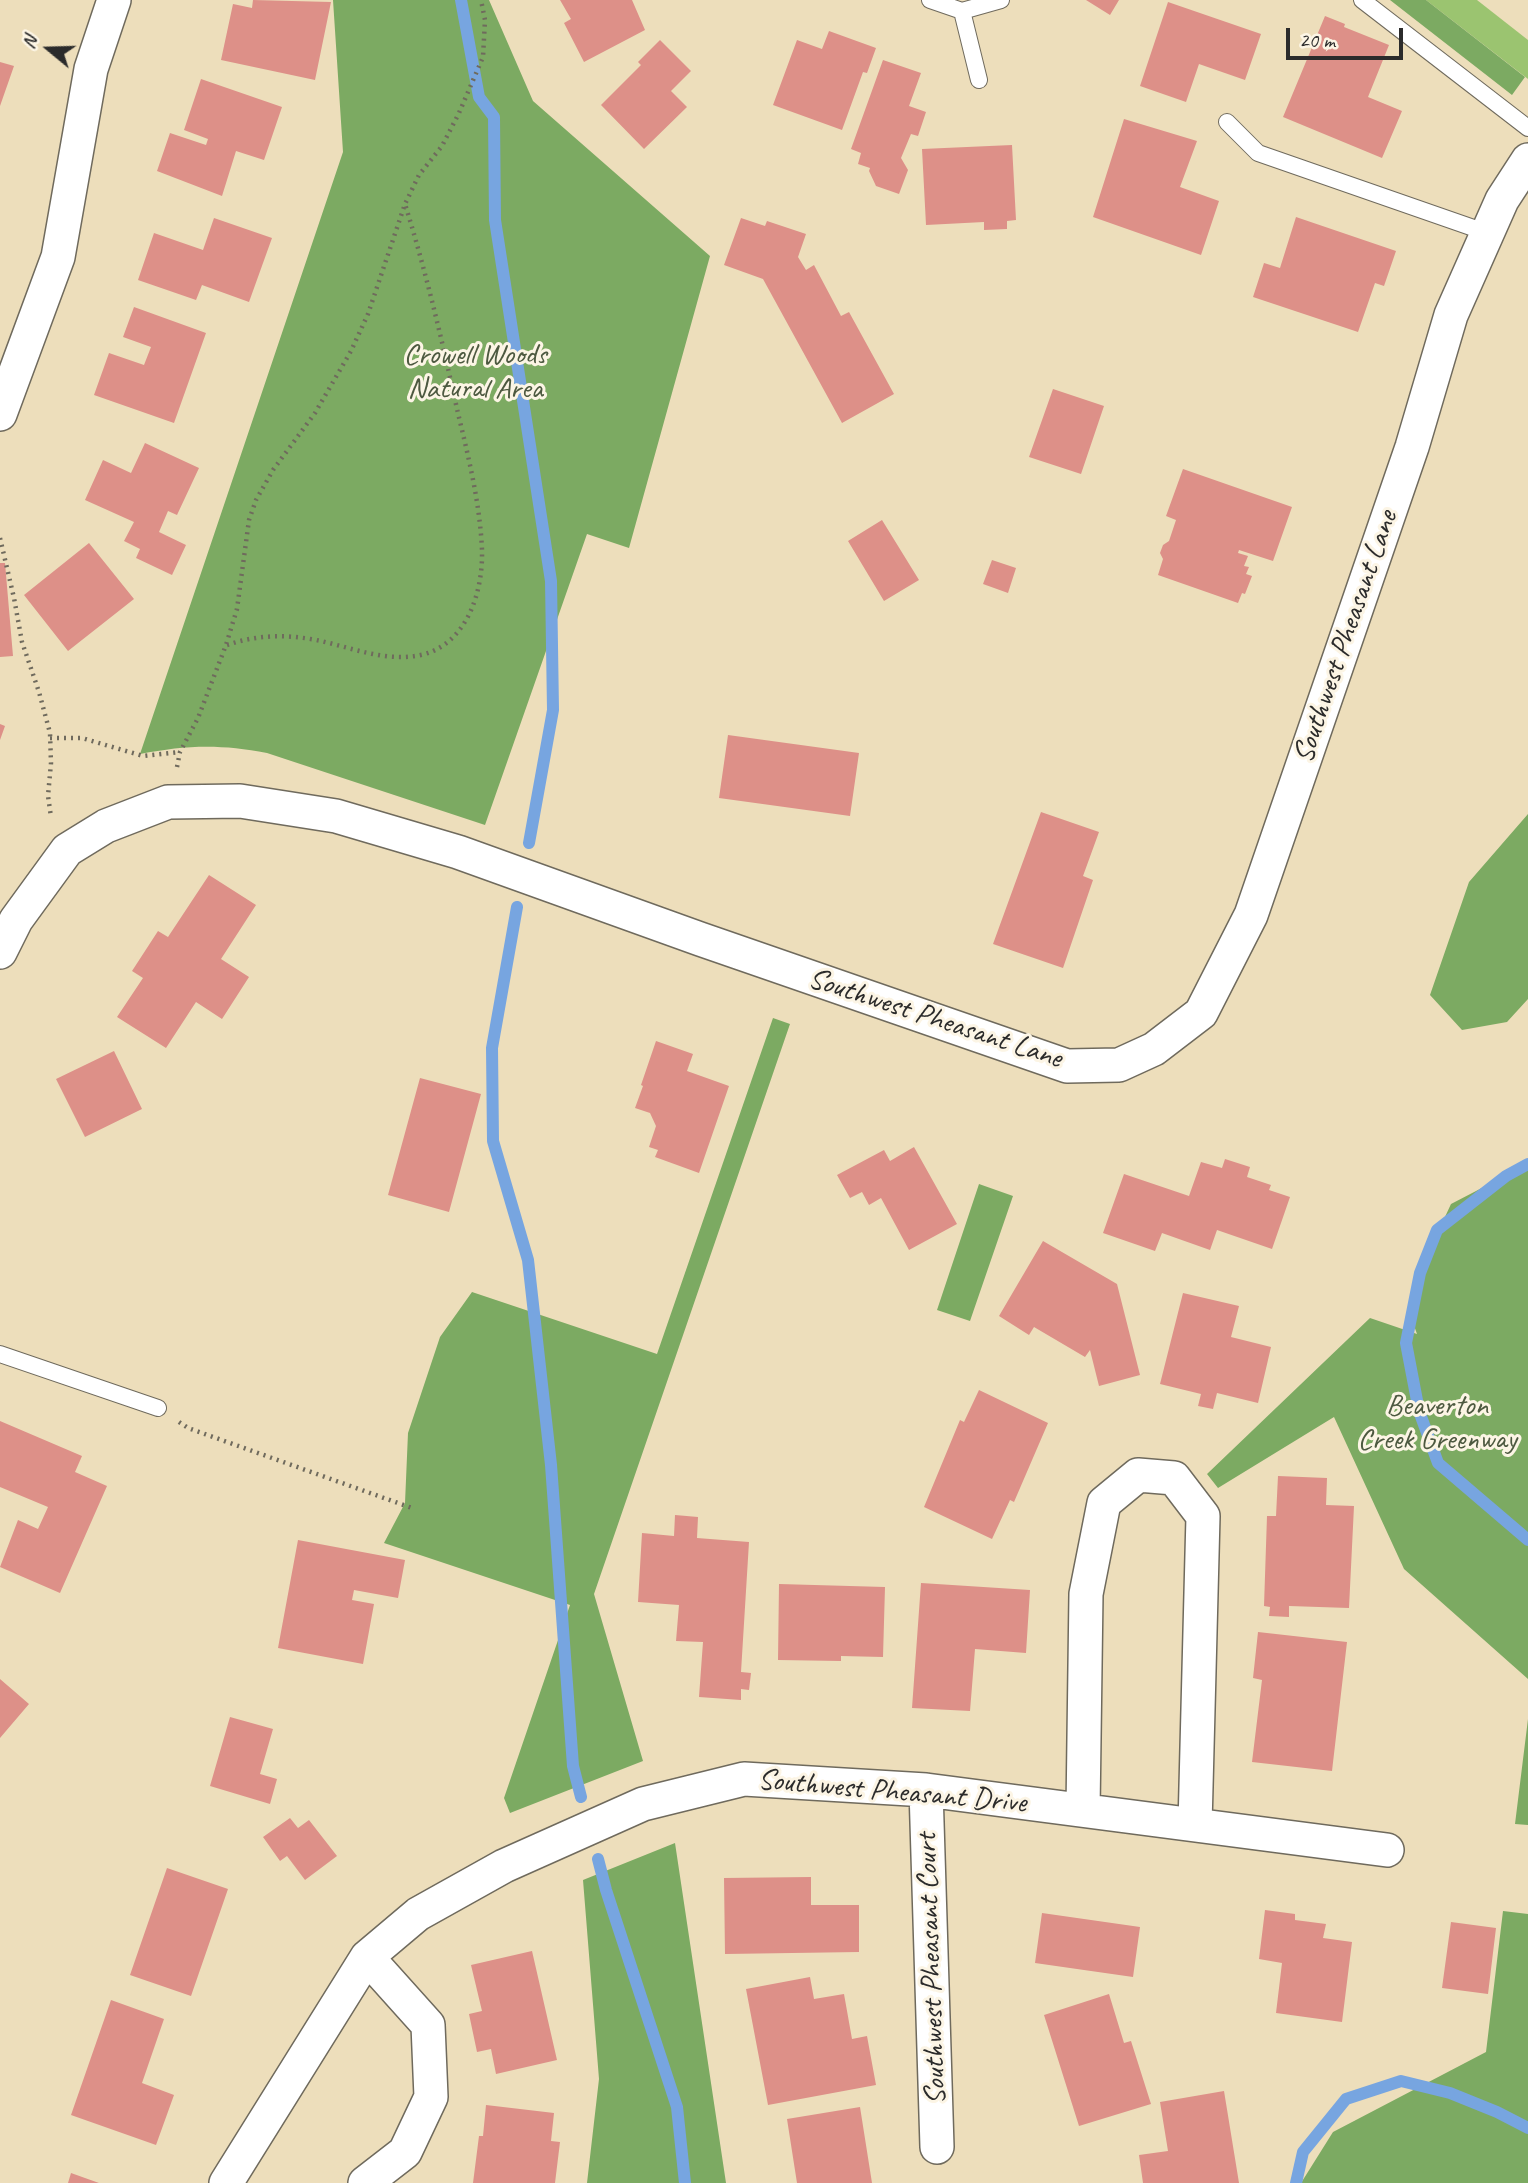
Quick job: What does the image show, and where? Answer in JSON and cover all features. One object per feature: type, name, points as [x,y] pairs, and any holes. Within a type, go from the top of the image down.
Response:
[{"type":"street","points":[[0,414],[58,257],[91,69],[114,0]]},
{"type":"street","name":"Southwest Pheasant Lane","points":[[0,951],[16,920],[67,850],[106,826],[168,802],[240,801],[336,816],[458,852],[1067,1066],[1119,1065],[1154,1049],[1201,1013],[1251,915],[1412,447],[1451,315],[1502,200],[1528,160]]},
{"type":"street","points":[[1083,1810],[1086,1594],[1104,1503],[1138,1475],[1174,1478],[1203,1516],[1195,1825]]},
{"type":"street","name":"Southwest Pheasant Drive","points":[[226,2183],[367,1957],[418,1914],[504,1866],[643,1804],[744,1779],[926,1790],[1387,1850]]},
{"type":"street","name":"Southwest Pheasant Court","points":[[926,1790],[937,2147]]},
{"type":"street","points":[[365,2183],[405,2152],[431,2097],[429,2025],[367,1957]]},
{"type":"lane","points":[[930,0],[962,11],[1000,0]]},
{"type":"lane","points":[[1362,0],[1528,128]]},
{"type":"lane","points":[[962,11],[979,80]]},
{"type":"lane","points":[[1227,122],[1258,153],[1488,233]]},
{"type":"lane","points":[[0,1354],[158,1408]]},
{"type":"path","points":[[168,802],[180,752],[198,718],[237,609],[248,520],[273,470],[315,413],[351,351],[368,314],[405,204],[419,175],[442,146],[483,57],[485,20],[481,0]]},
{"type":"path","points":[[226,645],[246,638],[291,636],[386,656],[406,657],[426,653],[446,644],[465,624],[475,600],[482,551],[473,481],[438,325],[405,204]]},
{"type":"path","points":[[0,538],[22,642],[39,692],[50,738],[48,796],[53,824],[67,850]]},
{"type":"path","points":[[50,738],[82,738],[143,756],[180,752]]},
{"type":"path","points":[[158,1408],[188,1428],[412,1508]]},
{"type":"green space","name":"Crowell Woods Natural Area","points":[[333,0],[489,0],[533,101],[710,256],[629,548],[587,534],[485,825],[267,753],[204,747],[140,754],[343,152]]},
{"type":"green space","points":[[1390,0],[1426,0],[1525,77],[1512,95]]},
{"type":"green space","points":[[1426,0],[1477,0],[1528,40],[1528,79]]},
{"type":"green space","points":[[1528,814],[1528,999],[1507,1022],[1462,1030],[1430,995],[1469,882]]},
{"type":"green space","points":[[773,1018],[790,1024],[594,1594],[643,1761],[510,1813],[504,1798],[570,1605],[384,1543],[405,1503],[408,1433],[440,1337],[472,1292],[657,1354]]},
{"type":"green space","name":"Beaverton Creek Greenway","points":[[1528,1164],[1528,1679],[1404,1569],[1334,1417],[1218,1488],[1207,1474],[1370,1318],[1417,1334],[1412,1320],[1417,1285],[1424,1262],[1451,1204]]},
{"type":"green space","points":[[979,1184],[1013,1196],[970,1321],[937,1310]]},
{"type":"green space","points":[[1528,1719],[1528,1825],[1515,1824]]},
{"type":"green space","points":[[675,1843],[726,2183],[587,2183],[599,2079],[583,1880]]},
{"type":"green space","points":[[1503,1911],[1528,1914],[1528,2183],[1301,2183],[1333,2132],[1486,2052]]},
{"type":"building","points":[[253,0],[331,2],[315,80],[221,60],[233,4],[252,8]]},
{"type":"building","points":[[560,0],[632,0],[645,30],[584,62],[564,23],[571,19]]},
{"type":"building","points":[[1086,0],[1119,0],[1110,15]]},
{"type":"building","points":[[1168,2],[1261,34],[1245,80],[1199,64],[1186,102],[1140,86]]},
{"type":"building","points":[[1325,16],[1345,24],[1344,27],[1389,45],[1368,97],[1402,111],[1382,158],[1283,117]]},
{"type":"building","points":[[829,31],[876,48],[867,73],[863,72],[842,130],[773,105],[797,40],[822,49]]},
{"type":"building","points":[[660,40],[691,71],[671,91],[687,107],[644,149],[601,105],[641,65],[638,62]]},
{"type":"building","points":[[883,60],[921,73],[909,106],[926,112],[918,136],[911,134],[901,158],[908,170],[899,194],[876,186],[870,168],[858,164],[861,153],[851,149]]},
{"type":"building","points":[[0,62],[14,66],[0,106]]},
{"type":"building","points":[[201,79],[282,107],[264,160],[236,151],[222,196],[157,171],[170,133],[206,145],[208,139],[184,130]]},
{"type":"building","points":[[1124,119],[1197,141],[1180,187],[1219,201],[1201,255],[1093,217]]},
{"type":"building","points":[[1012,145],[1016,220],[1007,221],[1007,229],[984,230],[984,222],[926,225],[922,149]]},
{"type":"building","points":[[1296,217],[1396,251],[1384,286],[1375,283],[1358,332],[1253,297],[1264,263],[1280,268]]},
{"type":"building","points":[[214,218],[272,238],[249,302],[202,285],[196,300],[138,280],[154,233],[203,250]]},
{"type":"building","points":[[741,218],[765,226],[767,221],[806,234],[798,257],[806,270],[814,265],[841,316],[849,312],[894,394],[842,423],[763,279],[724,265]]},
{"type":"building","points":[[134,307],[206,333],[174,423],[94,395],[109,353],[144,365],[151,347],[123,337]]},
{"type":"building","points":[[1053,389],[1104,406],[1081,474],[1029,457]]},
{"type":"building","points":[[145,443],[199,468],[177,515],[168,511],[159,532],[186,545],[172,575],[136,558],[140,549],[124,541],[134,522],[85,500],[103,460],[131,473]]},
{"type":"building","points":[[1183,469],[1292,507],[1273,561],[1239,550],[1238,553],[1248,556],[1244,566],[1249,567],[1246,574],[1252,576],[1238,603],[1158,575],[1163,559],[1160,553],[1163,545],[1169,541],[1176,520],[1166,516]]},
{"type":"building","points":[[882,520],[919,580],[884,601],[848,541]]},
{"type":"building","points":[[89,543],[134,599],[68,651],[24,595]]},
{"type":"building","points":[[992,560],[1016,568],[1008,593],[983,584]]},
{"type":"building","points":[[0,563],[5,563],[13,656],[0,657]]},
{"type":"building","points":[[0,724],[5,726],[0,740]]},
{"type":"building","points":[[728,735],[859,753],[850,816],[719,798]]},
{"type":"building","points":[[1041,812],[1099,832],[1083,876],[1093,880],[1063,968],[993,944]]},
{"type":"building","points":[[209,875],[256,905],[221,959],[249,977],[222,1019],[196,1002],[166,1048],[117,1017],[143,978],[132,971],[158,931],[168,937]]},
{"type":"building","points":[[656,1041],[693,1054],[687,1071],[729,1086],[699,1173],[655,1157],[658,1150],[649,1147],[656,1126],[650,1113],[635,1108]]},
{"type":"building","points":[[114,1051],[142,1109],[85,1137],[56,1079]]},
{"type":"building","points":[[420,1078],[481,1094],[449,1212],[388,1195]]},
{"type":"building","points":[[914,1147],[957,1224],[909,1250],[881,1198],[869,1205],[862,1192],[850,1198],[837,1175],[884,1150],[890,1161]]},
{"type":"building","points":[[1225,1159],[1250,1167],[1247,1177],[1271,1185],[1269,1190],[1290,1197],[1272,1249],[1217,1230],[1210,1250],[1162,1233],[1155,1251],[1103,1233],[1124,1174],[1189,1196],[1201,1162],[1222,1168]]},
{"type":"building","points":[[1043,1241],[1117,1284],[1140,1375],[1099,1386],[1090,1350],[1085,1357],[1034,1327],[1029,1335],[999,1316]]},
{"type":"building","points":[[1183,1293],[1239,1306],[1231,1337],[1271,1347],[1258,1403],[1217,1393],[1213,1409],[1198,1406],[1201,1394],[1160,1384]]},
{"type":"building","points":[[979,1390],[1048,1423],[1014,1502],[1010,1500],[992,1539],[924,1507],[960,1420],[964,1422]]},
{"type":"building","points":[[0,1421],[82,1456],[75,1472],[107,1486],[60,1593],[0,1567],[18,1520],[38,1529],[48,1507],[0,1487]]},
{"type":"building","points":[[1278,1476],[1327,1478],[1326,1505],[1354,1506],[1349,1608],[1289,1606],[1289,1617],[1269,1616],[1270,1607],[1264,1606],[1267,1516],[1276,1516]]},
{"type":"building","points":[[675,1515],[698,1517],[697,1538],[749,1542],[741,1672],[751,1673],[749,1690],[741,1689],[741,1700],[699,1697],[703,1642],[676,1641],[679,1605],[638,1602],[642,1533],[674,1536]]},
{"type":"building","points":[[298,1540],[405,1560],[398,1598],[354,1590],[352,1600],[374,1604],[363,1664],[278,1648]]},
{"type":"building","points":[[921,1583],[1030,1590],[1026,1653],[975,1649],[970,1711],[912,1708]]},
{"type":"building","points":[[779,1584],[885,1587],[883,1657],[841,1656],[841,1661],[778,1660]]},
{"type":"building","points":[[1258,1632],[1347,1642],[1332,1771],[1252,1762],[1262,1680],[1253,1678]]},
{"type":"building","points":[[0,1679],[29,1704],[0,1738]]},
{"type":"building","points":[[230,1717],[273,1729],[260,1774],[277,1779],[270,1804],[210,1786]]},
{"type":"building","points":[[290,1818],[298,1828],[309,1820],[337,1856],[305,1880],[287,1856],[280,1861],[263,1837]]},
{"type":"building","points":[[167,1868],[228,1889],[191,1996],[130,1975]]},
{"type":"building","points":[[811,1877],[811,1905],[859,1905],[859,1952],[725,1954],[724,1878]]},
{"type":"building","points":[[1265,1910],[1295,1914],[1295,1920],[1326,1924],[1323,1938],[1352,1942],[1342,2022],[1276,2013],[1282,1963],[1259,1959]]},
{"type":"building","points":[[1042,1913],[1140,1927],[1133,1977],[1035,1963]]},
{"type":"building","points":[[1451,1922],[1496,1928],[1488,1994],[1442,1988]]},
{"type":"building","points":[[532,1951],[557,2060],[496,2074],[491,2049],[477,2052],[469,2014],[482,2011],[471,1965]]},
{"type":"building","points":[[810,1977],[814,1999],[844,1994],[852,2039],[867,2036],[876,2085],[768,2105],[746,1989]]},
{"type":"building","points":[[1109,1994],[1124,2043],[1131,2041],[1151,2104],[1079,2126],[1044,2015]]},
{"type":"building","points":[[111,2000],[164,2019],[142,2083],[174,2095],[156,2145],[71,2115]]},
{"type":"building","points":[[1224,2091],[1239,2183],[1143,2183],[1139,2155],[1168,2151],[1160,2102]]},
{"type":"building","points":[[486,2105],[554,2113],[551,2141],[560,2142],[555,2183],[473,2183],[479,2136],[483,2136]]},
{"type":"building","points":[[860,2107],[872,2183],[797,2183],[787,2119]]},
{"type":"building","points":[[71,2173],[99,2183],[68,2183]]},
{"type":"waterway","points":[[461,0],[479,97],[494,117],[495,220],[551,581],[553,710],[529,843]]},
{"type":"waterway","points":[[517,907],[492,1048],[493,1141],[528,1260],[551,1465],[573,1766],[581,1797]]},
{"type":"waterway","points":[[1528,1164],[1506,1176],[1437,1230],[1420,1273],[1406,1343],[1419,1411],[1438,1463],[1528,1540]]},
{"type":"waterway","points":[[598,1859],[677,2107],[685,2183]]},
{"type":"waterway","points":[[1296,2183],[1303,2152],[1346,2099],[1401,2081],[1450,2093],[1528,2128]]}]
